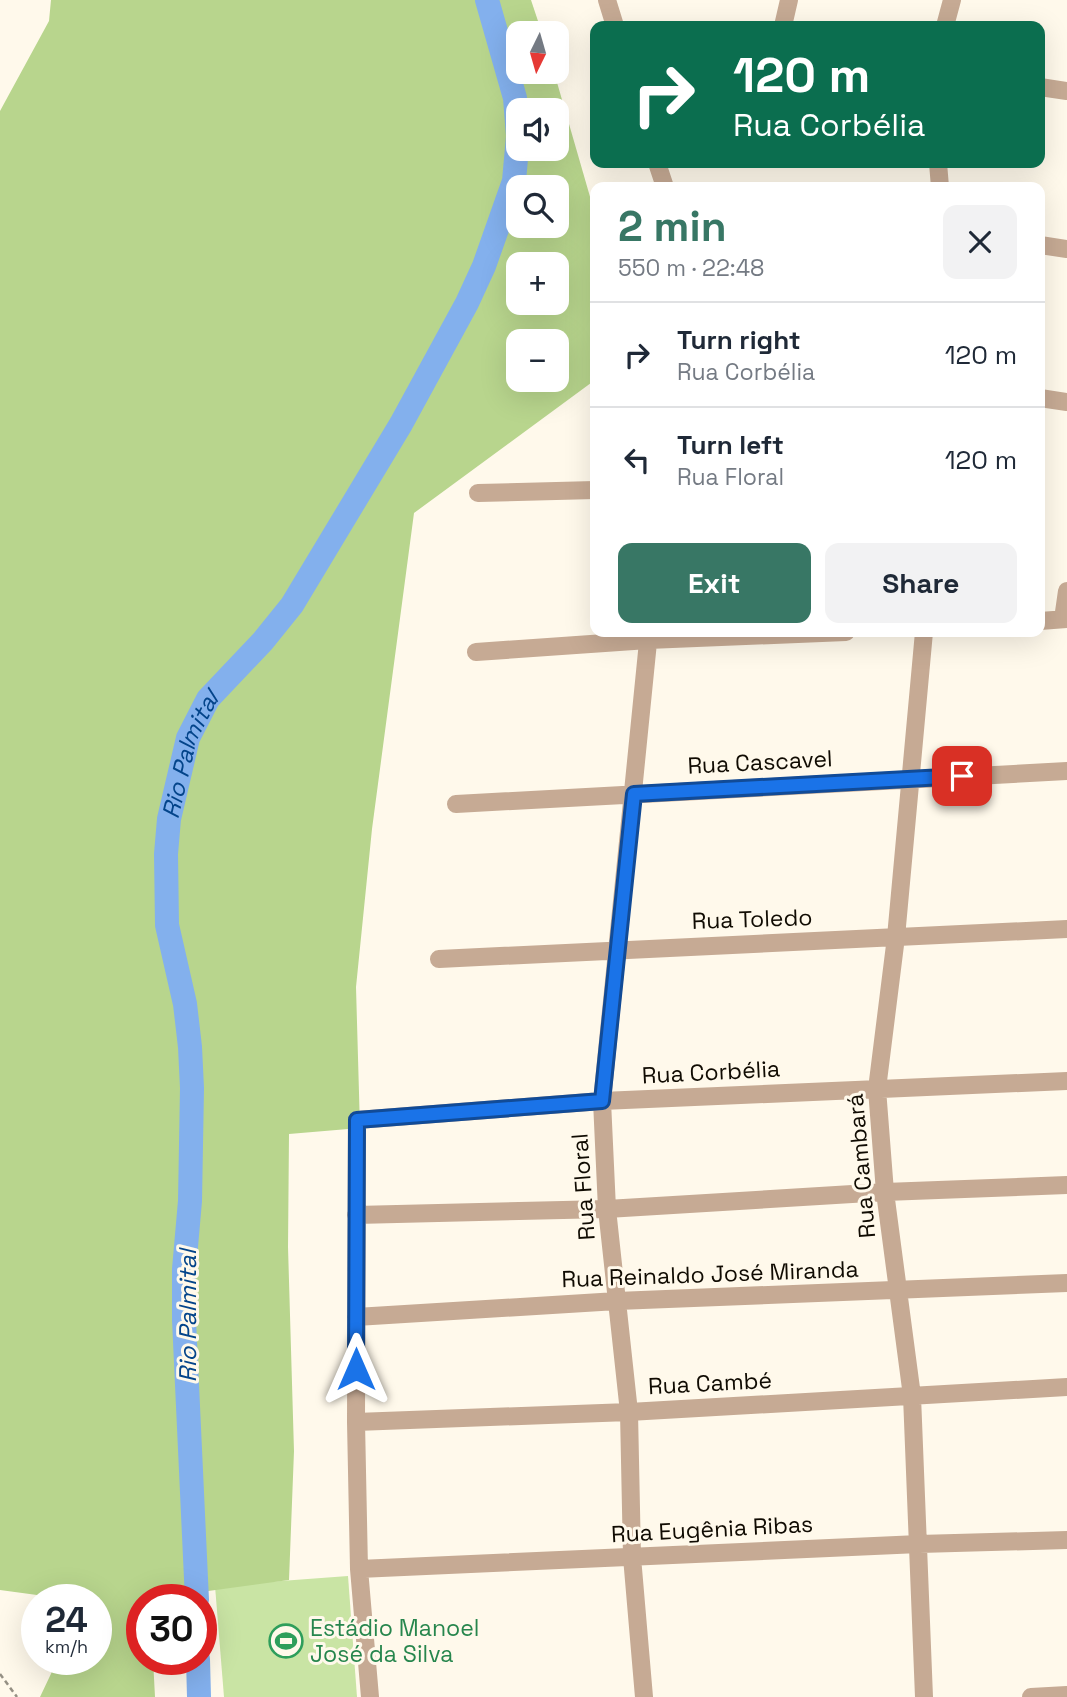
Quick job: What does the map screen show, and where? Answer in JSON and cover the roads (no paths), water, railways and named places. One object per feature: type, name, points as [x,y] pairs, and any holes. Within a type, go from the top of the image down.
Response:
[{"type":"street","points":[[607,0],[615,21]]},
{"type":"street","points":[[784,21],[789,0]]},
{"type":"street","points":[[946,21],[951,0]]},
{"type":"street","points":[[1045,88],[1067,91]]},
{"type":"street","points":[[1045,245],[1067,248]]},
{"type":"street","points":[[1045,398],[1067,402]]},
{"type":"street","points":[[478,493],[590,489]]},
{"type":"street","points":[[1045,621],[1065,619],[1067,592]]},
{"type":"street","points":[[475,652],[638,637]]},
{"type":"street","name":"Rua Floral","points":[[644,1697],[632,1557],[629,1412],[607,1209],[602,1101],[649,637]]},
{"type":"street","name":"Rua Cambará","points":[[923,637],[896,937],[877,1089],[885,1192],[912,1396],[924,1697]]},
{"type":"street","name":"Rua Cascavel","points":[[456,804],[1067,771]]},
{"type":"street","name":"Rua Toledo","points":[[439,959],[1067,929]]},
{"type":"street","name":"Rua Corbélia","points":[[356,1215],[357,1120],[602,1101],[1067,1081]]},
{"type":"street","points":[[370,1697],[359,1569],[356,1215],[607,1209],[885,1192],[1067,1185]]},
{"type":"street","name":"Rua Reinaldo José Miranda","points":[[356,1317],[617,1301],[1067,1283]]},
{"type":"street","name":"Rua Cambé","points":[[356,1422],[629,1412],[1067,1387]]},
{"type":"street","name":"Rua Eugênia Ribas","points":[[359,1569],[1067,1540]]},
{"type":"street","points":[[1031,1697],[1067,1695]]},
{"type":"waterway","name":"Rio Palmital","points":[[196,1584],[184,1320],[192,1088],[185,1004],[167,925],[166,854],[169,819],[188,738],[208,699],[263,641],[292,605],[401,424],[467,303],[484,266],[514,181],[518,136],[515,98],[487,0]]},
{"type":"waterway","name":"Rio Palmital","points":[[198,1675],[199,1697]]},
{"type":"place","name":"Estádio Manoel José da Silva","points":[[286,1641]]}]
